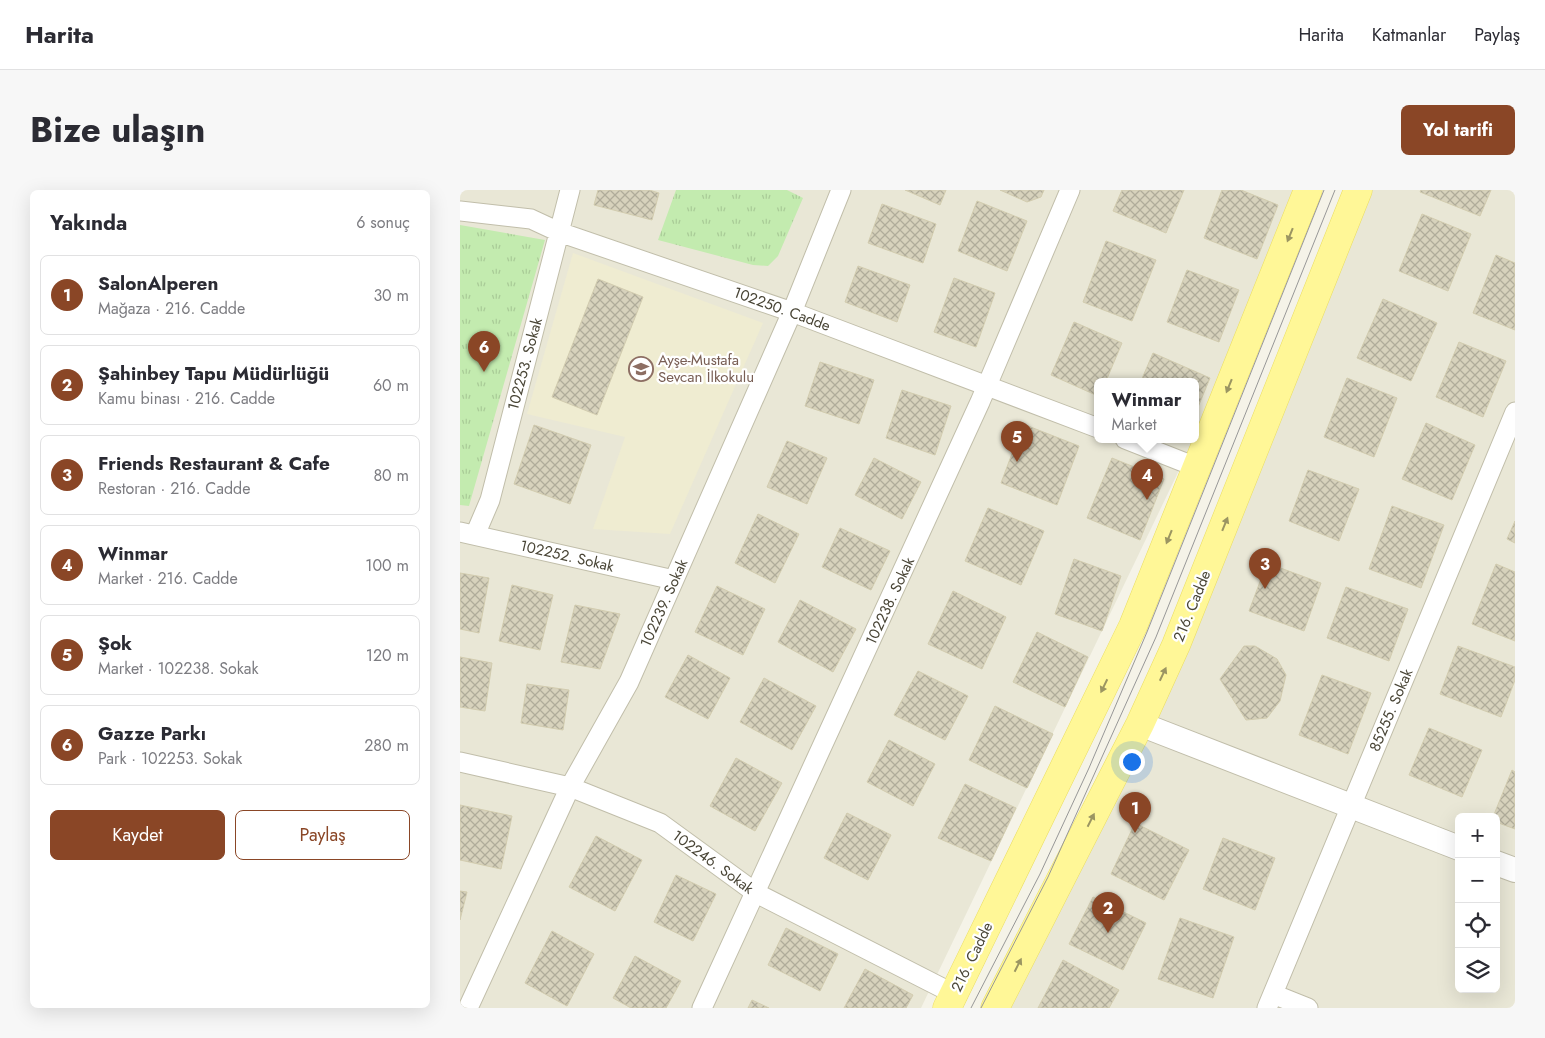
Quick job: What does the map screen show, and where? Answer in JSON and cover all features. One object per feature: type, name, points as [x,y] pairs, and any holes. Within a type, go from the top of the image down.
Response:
[{"type":"main road","name":"216. Cadde","points":[[950,1001],[1133,626],[1308,190]]},
{"type":"main road","name":"216. Cadde","points":[[995,1008],[1140,724],[1176,645],[1358,190]]},
{"type":"street","name":"102253. Sokak","points":[[468,534],[490,500],[570,190]]},
{"type":"street","name":"102239. Sokak","points":[[468,1008],[468,989],[570,788],[629,682],[792,312],[841,190]]},
{"type":"street","name":"102238. Sokak","points":[[702,1008],[988,385],[1070,190]]},
{"type":"street","name":"102250. Cadde","points":[[460,212],[531,219],[559,232],[792,312],[1094,426]]},
{"type":"street","name":"85255. Sokak","points":[[1270,1001],[1515,412]]},
{"type":"street","points":[[1135,443],[1196,467]]},
{"type":"street","name":"102252. Sokak","points":[[468,534],[674,580]]},
{"type":"street","points":[[1140,724],[1455,846]]},
{"type":"street","name":"102246. Sokak","points":[[460,762],[570,788],[660,823],[756,893],[950,1001]]},
{"type":"street","points":[[1500,864],[1515,870]]},
{"type":"street","points":[[1270,1001],[1308,1008]]},
{"type":"shaded area","points":[[460,190],[1304,190],[1199,428],[1199,378],[1094,378],[1094,443],[1192,443],[921,1008],[460,1008]]},
{"type":"shaded area","points":[[1363,190],[1515,190],[1515,1008],[1003,1008]]},
{"type":"shaded area","name":"Ayşe-Mustafa Sevcan İlkokulu","points":[[573,253],[763,323],[670,534],[593,529],[625,437],[527,414]]},
{"type":"green space","points":[[676,190],[787,190],[803,198],[778,256],[768,266],[753,265],[658,240]]},
{"type":"green space","points":[[460,225],[545,240],[469,506],[460,505]]},
{"type":"building","points":[[598,190],[649,190],[659,193],[652,220],[594,205]]},
{"type":"building","points":[[905,190],[946,190],[940,205]]},
{"type":"building","points":[[1000,190],[1044,190],[1041,197],[1027,202]]},
{"type":"building","points":[[1122,190],[1184,190],[1166,233],[1113,211]]},
{"type":"building","points":[[1222,190],[1241,190],[1278,205],[1257,259],[1204,238]]},
{"type":"building","points":[[1421,190],[1491,190],[1480,216],[1420,192]]},
{"type":"building","points":[[977,201],[1027,221],[1007,271],[958,251]]},
{"type":"building","points":[[882,204],[936,224],[923,263],[868,243]]},
{"type":"building","points":[[1422,214],[1471,234],[1448,291],[1399,271]]},
{"type":"building","points":[[1106,241],[1156,260],[1132,321],[1083,302]]},
{"type":"building","points":[[1496,255],[1515,263],[1515,330],[1473,313]]},
{"type":"building","points":[[858,266],[910,285],[897,322],[845,302]]},
{"type":"building","points":[[1187,270],[1239,290],[1219,342],[1167,322]]},
{"type":"building","points":[[954,278],[995,293],[976,347],[934,332]]},
{"type":"building","points":[[598,279],[643,297],[597,415],[552,397]]},
{"type":"building","points":[[1383,299],[1437,323],[1411,381],[1357,358]]},
{"type":"building","points":[[1074,322],[1122,343],[1107,378],[1094,378],[1094,394],[1051,375]]},
{"type":"building","points":[[1459,342],[1506,361],[1483,417],[1436,397]]},
{"type":"building","points":[[1153,353],[1210,378],[1199,405],[1199,378],[1142,378]]},
{"type":"building","points":[[820,362],[874,380],[859,424],[805,406]]},
{"type":"building","points":[[1347,378],[1397,398],[1374,457],[1324,437]]},
{"type":"building","points":[[902,390],[951,406],[935,455],[886,438]]},
{"type":"building","points":[[1426,423],[1475,445],[1452,500],[1402,479]]},
{"type":"building","points":[[1023,424],[1079,446],[1057,505],[1001,483]]},
{"type":"building","points":[[534,425],[591,445],[570,504],[514,484]]},
{"type":"building","points":[[787,441],[827,458],[807,504],[767,487]]},
{"type":"building","points":[[874,458],[921,482],[902,519],[855,495]]},
{"type":"building","points":[[1112,458],[1164,479],[1140,540],[1087,518]]},
{"type":"building","points":[[1308,470],[1359,489],[1339,541],[1289,521]]},
{"type":"building","points":[[1392,506],[1444,525],[1421,588],[1369,569]]},
{"type":"building","points":[[988,508],[1044,531],[1021,585],[965,561]]},
{"type":"building","points":[[758,514],[799,534],[775,583],[735,563]]},
{"type":"building","points":[[1515,521],[1515,543],[1507,539]]},
{"type":"building","points":[[840,528],[890,551],[871,590],[822,567]]},
{"type":"building","points":[[1074,559],[1121,576],[1102,631],[1055,614]]},
{"type":"building","points":[[1267,563],[1321,583],[1304,631],[1249,611]]},
{"type":"building","points":[[1496,564],[1515,572],[1515,641],[1472,624]]},
{"type":"building","points":[[460,573],[489,578],[479,633],[460,629]]},
{"type":"building","points":[[512,585],[553,595],[540,650],[499,641]]},
{"type":"building","points":[[717,586],[765,609],[743,655],[695,632]]},
{"type":"building","points":[[1346,587],[1408,609],[1389,661],[1327,638]]},
{"type":"building","points":[[953,591],[1006,617],[982,669],[928,644]]},
{"type":"building","points":[[800,600],[856,629],[833,672],[778,642]]},
{"type":"building","points":[[575,605],[620,614],[600,669],[561,662]]},
{"type":"building","points":[[1037,632],[1088,657],[1065,707],[1013,682]]},
{"type":"building","points":[[1244,646],[1255,646],[1277,659],[1286,675],[1280,701],[1267,718],[1246,720],[1220,679]]},
{"type":"building","points":[[1458,646],[1515,667],[1515,680],[1501,717],[1440,694]]},
{"type":"building","points":[[688,655],[730,678],[708,719],[665,697]]},
{"type":"building","points":[[460,657],[492,663],[485,711],[460,707]]},
{"type":"building","points":[[918,671],[968,696],[945,740],[894,715]]},
{"type":"building","points":[[1322,675],[1371,693],[1348,754],[1299,735]]},
{"type":"building","points":[[764,678],[816,706],[792,750],[740,722]]},
{"type":"building","points":[[527,684],[569,690],[563,730],[521,723]]},
{"type":"building","points":[[995,706],[1053,734],[1027,788],[969,760]]},
{"type":"building","points":[[1429,728],[1482,750],[1462,797],[1409,775]]},
{"type":"building","points":[[889,740],[935,764],[913,806],[867,782]]},
{"type":"building","points":[[736,758],[782,783],[755,831],[710,806]]},
{"type":"building","points":[[1512,770],[1515,772],[1515,829],[1500,823],[1500,813],[1495,813]]},
{"type":"building","points":[[965,784],[1016,808],[991,861],[938,838]]},
{"type":"building","points":[[460,805],[512,816],[501,869],[460,860]]},
{"type":"building","points":[[847,813],[891,835],[868,880],[824,858]]},
{"type":"building","points":[[1135,823],[1189,850],[1164,900],[1111,874]]},
{"type":"building","points":[[596,836],[642,860],[615,911],[569,887]]},
{"type":"building","points":[[1223,838],[1275,858],[1255,910],[1203,889]]},
{"type":"building","points":[[676,875],[716,894],[693,941],[654,922]]},
{"type":"building","points":[[460,891],[467,892],[460,920]]},
{"type":"building","points":[[1093,897],[1146,923],[1123,970],[1069,944]]},
{"type":"building","points":[[1180,918],[1234,937],[1213,998],[1158,979]]},
{"type":"building","points":[[786,928],[838,954],[820,991],[768,965]]},
{"type":"building","points":[[552,931],[594,954],[567,1006],[525,983]]},
{"type":"building","points":[[635,956],[681,981],[666,1008],[631,1008],[613,998]]},
{"type":"building","points":[[1063,960],[1119,990],[1109,1008],[1038,1008]]},
{"type":"building","points":[[865,969],[913,995],[906,1008],[844,1008]]},
{"type":"building","points":[[752,1000],[769,1008],[748,1008]]},
{"type":"tram line","points":[[971,1008],[1040,874],[1089,768],[1147,632],[1324,190]]},
{"type":"tram line","points":[[981,1008],[1048,877],[1156,637],[1335,190]]},
{"type":"place","name":"Ayşe-Mustafa Sevcan İlkokulu","points":[[641,369]]},
{"type":"place","name":"Gazze Parkı","points":[[484,372]]},
{"type":"place","name":"Şok","points":[[1017,462]]},
{"type":"place","name":"Winmar","points":[[1147,500]]},
{"type":"place","name":"Friends Restaurant & Cafe","points":[[1265,589]]},
{"type":"place","name":"SalonAlperen","points":[[1135,833]]},
{"type":"place","name":"Şahinbey Tapu Müdürlüğü","points":[[1108,933]]}]
